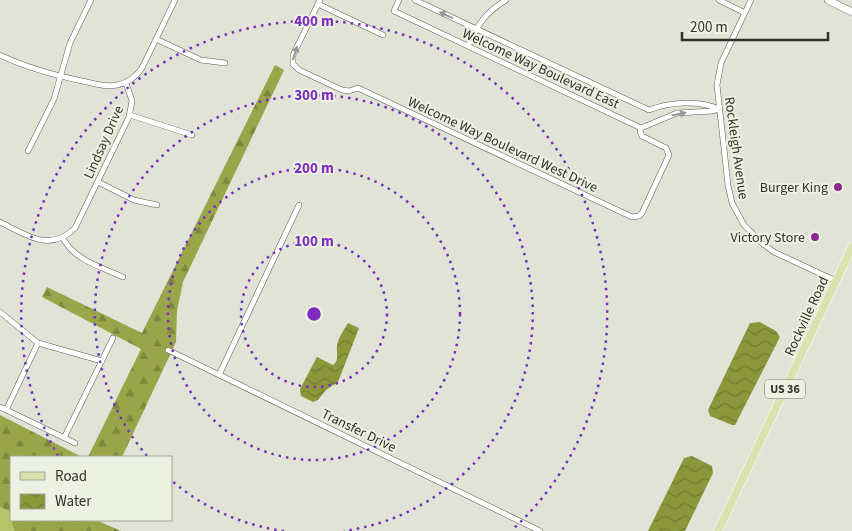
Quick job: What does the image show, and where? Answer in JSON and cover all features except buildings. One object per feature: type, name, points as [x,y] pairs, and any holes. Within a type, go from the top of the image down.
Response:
[{"type":"main road","points":[[828,0],[852,12]]},
{"type":"main road","name":"Rockville Road","points":[[718,531],[851,249]]},
{"type":"street","points":[[28,151],[54,99],[70,43],[91,0]]},
{"type":"street","points":[[0,55],[32,69],[61,76],[106,86],[126,83],[139,72],[175,0]]},
{"type":"street","name":"Welcome Way Boulevard East","points":[[399,0],[394,11],[641,128],[642,136],[669,151]]},
{"type":"street","points":[[415,0],[649,110],[680,103],[719,109]]},
{"type":"street","points":[[468,46],[476,28],[490,10],[506,0]]},
{"type":"street","points":[[719,0],[746,12]]},
{"type":"street","name":"Rockleigh Avenue","points":[[751,0],[723,59],[718,74],[719,109],[729,192],[735,209],[744,225],[754,237],[770,249],[836,281]]},
{"type":"street","points":[[319,2],[383,35]]},
{"type":"street","name":"Welcome Way Boulevard West Drive","points":[[319,2],[293,55],[293,64],[299,70],[340,90],[349,91],[358,88],[632,217],[639,216],[642,213],[669,155],[669,151]]},
{"type":"street","points":[[156,39],[200,60],[225,64]]},
{"type":"street","name":"Lindsay Drive","points":[[63,238],[76,226],[130,115],[132,101],[126,83]]},
{"type":"street","points":[[641,128],[677,113],[719,109]]},
{"type":"street","points":[[130,115],[192,135]]},
{"type":"street","points":[[98,182],[132,199],[156,205]]},
{"type":"street","points":[[219,375],[299,205]]},
{"type":"street","points":[[0,222],[40,240],[52,241],[63,238],[76,255],[122,277]]},
{"type":"street","points":[[0,312],[38,343],[102,361]]},
{"type":"street","points":[[64,438],[113,338]]},
{"type":"street","points":[[6,410],[38,343]]},
{"type":"street","name":"Transfer Drive","points":[[168,350],[540,531]]},
{"type":"street","points":[[0,407],[75,443]]},
{"type":"shaded area","points":[[0,507],[9,511],[14,531],[0,531]]},
{"type":"green space","points":[[275,65],[284,70],[183,282],[177,311],[176,342],[122,456],[88,456],[141,349],[42,297],[47,287],[142,333]]},
{"type":"green space","points":[[0,415],[80,456],[10,456],[10,515],[9,511],[0,507]]},
{"type":"green space","points":[[11,521],[98,521],[121,531],[14,531]]},
{"type":"water","points":[[760,322],[776,331],[780,337],[735,425],[732,425],[710,416],[708,410],[750,323]]},
{"type":"water","points":[[348,323],[359,328],[338,382],[326,390],[318,400],[313,402],[301,396],[300,389],[317,357],[333,365],[335,363],[338,343]]},
{"type":"water","points":[[692,456],[712,466],[713,473],[685,531],[648,531],[684,458]]},
{"type":"place","name":"Burger King","points":[[838,187]]},
{"type":"place","name":"Victory Store","points":[[815,237]]}]
